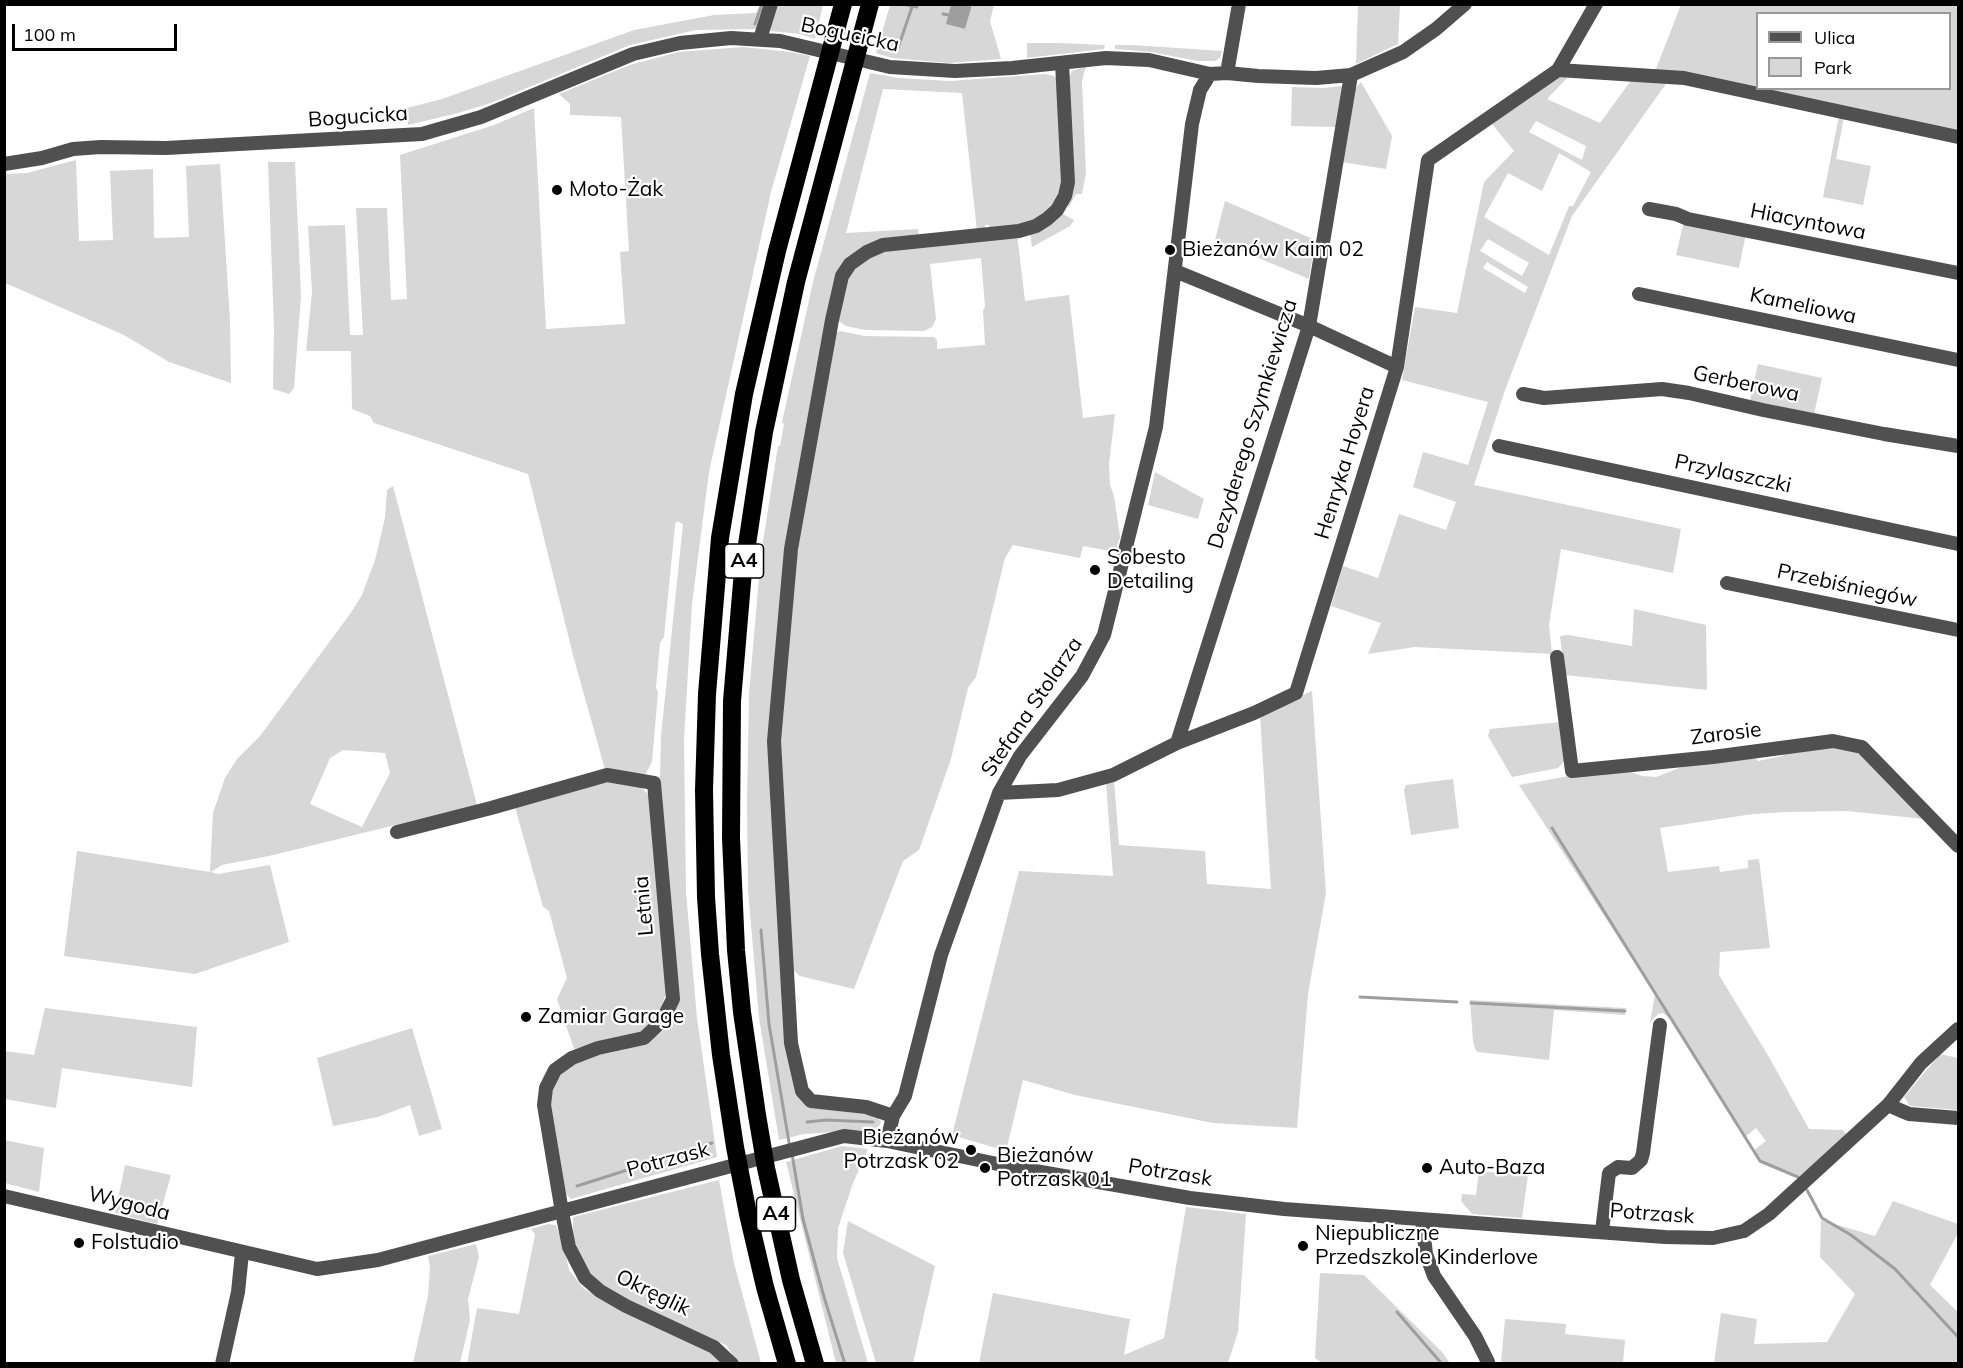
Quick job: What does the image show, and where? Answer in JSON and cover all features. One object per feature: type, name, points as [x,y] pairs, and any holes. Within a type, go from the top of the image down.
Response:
[{"type":"highway","name":"A4","points":[[787,1364],[765,1287],[748,1214],[721,1055],[706,897],[705,733],[715,584],[728,484],[739,424],[761,317],[843,4]]},
{"type":"highway","name":"A4","points":[[815,1364],[778,1226],[749,1062],[733,904],[730,816],[731,743],[743,571],[764,432],[796,282],[870,4]]},
{"type":"street","points":[[760,39],[771,4]]},
{"type":"street","points":[[1227,73],[1239,4]]},
{"type":"street","name":"Bogucicka","points":[[4,164],[42,158],[73,149],[166,148],[422,134],[481,117],[611,62],[649,50],[706,39],[760,39],[799,45],[890,67],[955,71],[1106,58],[1149,60],[1210,74],[1316,78],[1351,75],[1403,52],[1436,29],[1465,4]]},
{"type":"street","name":"Henryka Hoyera","points":[[999,793],[1058,790],[1113,775],[1177,743],[1254,713],[1296,693],[1397,367],[1428,160],[1558,70],[1596,4]]},
{"type":"street","points":[[893,1116],[866,1107],[811,1101],[802,1091],[791,1043],[774,741],[791,549],[833,312],[842,276],[850,264],[867,252],[883,245],[1018,231],[1036,226],[1057,210],[1065,196],[1068,182],[1062,63]]},
{"type":"street","points":[[1558,70],[1684,78],[1959,137]]},
{"type":"street","name":"Stefana Stolarza","points":[[887,1141],[893,1116],[905,1096],[941,955],[999,793],[1020,756],[1082,676],[1104,635],[1156,427],[1192,124],[1200,90],[1210,74]]},
{"type":"street","name":"Dezyderego Szymkiewicza","points":[[1177,743],[1309,326],[1351,75]]},
{"type":"street","name":"Hiacyntowa","points":[[1649,208],[1688,219],[1959,273]]},
{"type":"street","points":[[1175,271],[1309,326],[1397,367]]},
{"type":"street","name":"Kameliowa","points":[[1639,294],[1959,360]]},
{"type":"street","name":"Gerberowa","points":[[1523,394],[1544,398],[1662,389],[1884,434],[1959,446]]},
{"type":"street","name":"Przylaszczki","points":[[1499,446],[1959,544]]},
{"type":"street","name":"Przebiśniegów","points":[[1727,583],[1959,630]]},
{"type":"street","name":"Zarosie","points":[[1557,657],[1572,771],[1713,758],[1833,741],[1862,747],[1959,846]]},
{"type":"street","name":"Letnia","points":[[397,832],[607,775],[654,783],[673,999],[662,1021],[644,1038],[598,1048],[572,1058],[555,1070],[546,1088],[544,1105],[562,1212]]},
{"type":"street","points":[[1602,1231],[1609,1173],[1618,1167],[1632,1168],[1641,1160],[1643,1153],[1660,1025]]},
{"type":"street","name":"Potrzask","points":[[242,1253],[317,1269],[378,1260],[844,1136],[887,1141],[1012,1167],[1190,1198],[1284,1209],[1713,1238],[1744,1231],[1769,1214],[1888,1105],[1921,1063],[1959,1029]]},
{"type":"street","points":[[1888,1105],[1909,1114],[1959,1118]]},
{"type":"street","name":"Wygoda","points":[[4,1196],[242,1253]]},
{"type":"street","name":"Okręglik","points":[[562,1212],[569,1247],[585,1278],[600,1291],[626,1306],[714,1347],[732,1364]]},
{"type":"street","points":[[1422,1219],[1426,1254],[1434,1276],[1475,1336],[1488,1362]]},
{"type":"street","points":[[222,1364],[237,1292],[242,1253]]},
{"type":"green space","points":[[760,5],[765,5],[757,29],[696,30],[630,45],[491,103],[408,125],[407,108],[442,99],[634,30],[714,15],[756,13]]},
{"type":"green space","points":[[778,5],[823,5],[815,39],[800,34],[771,31],[770,27]]},
{"type":"green space","points":[[890,5],[951,5],[947,24],[965,29],[972,5],[994,5],[990,21],[1001,59],[949,63],[892,58],[876,53]]},
{"type":"green space","points":[[1358,5],[1400,5],[1398,44],[1356,64]]},
{"type":"green space","points":[[1681,5],[1958,5],[1958,134],[1655,71]]},
{"type":"green space","points":[[1027,43],[1105,45],[1104,49],[1027,58]]},
{"type":"green space","points":[[1115,45],[1222,51],[1220,58],[1215,61],[1198,61],[1151,52],[1115,49]]},
{"type":"green space","points":[[743,47],[810,56],[771,192],[709,472],[692,604],[684,739],[686,892],[697,1018],[717,1157],[571,1199],[563,1191],[548,1104],[554,1080],[571,1063],[585,1057],[650,1041],[665,1029],[672,1019],[675,1001],[674,956],[660,779],[661,736],[683,524],[677,521],[675,525],[664,637],[660,643],[652,762],[646,773],[640,776],[606,773],[574,659],[528,474],[374,423],[370,416],[352,409],[351,351],[306,351],[312,292],[308,226],[345,225],[350,335],[363,335],[356,208],[387,208],[391,300],[407,299],[400,155],[494,125],[534,108],[546,329],[625,324],[620,252],[629,251],[621,117],[570,115],[570,104],[559,94],[630,65],[678,52]]},
{"type":"green space","points":[[1086,66],[1082,81],[1086,173],[1082,194],[1076,194],[1069,207],[1066,204],[1069,78],[1072,71]]},
{"type":"green space","points":[[870,73],[899,78],[950,81],[1045,74],[1054,76],[1058,80],[1064,180],[1054,207],[1027,225],[990,230],[989,225],[985,225],[985,231],[977,231],[962,93],[883,89],[846,233],[918,229],[919,237],[871,243],[863,248],[834,284],[771,743],[803,1101],[808,1107],[872,1115],[881,1122],[878,1128],[870,1130],[804,1134],[779,1140],[759,1018],[748,890],[749,694],[761,554],[778,446],[780,446],[784,424],[782,422],[813,282]]},
{"type":"green space","points":[[1561,76],[1569,76],[1547,99],[1600,123],[1632,79],[1668,81],[1572,216],[1505,390],[1474,485],[1681,529],[1673,573],[1561,549],[1549,625],[1552,654],[1415,647],[1368,654],[1381,623],[1331,606],[1343,566],[1378,578],[1399,514],[1446,530],[1456,502],[1413,487],[1423,452],[1468,465],[1488,402],[1402,380],[1415,307],[1457,313],[1484,182],[1514,151],[1492,124]],"holes":[[[1536,121],[1586,146],[1582,160],[1529,132]],[[1559,153],[1591,172],[1573,206],[1569,206],[1549,255],[1484,217],[1508,173],[1542,191]],[[1488,239],[1529,263],[1522,276],[1480,251]],[[1487,262],[1528,287],[1525,293],[1483,268]]]},
{"type":"green space","points":[[1361,82],[1392,136],[1386,169],[1342,162],[1353,91]]},
{"type":"green space","points":[[1341,86],[1343,89],[1336,127],[1291,126],[1292,87]]},
{"type":"green space","points":[[1839,116],[1844,117],[1836,159],[1871,166],[1863,205],[1823,197]]},
{"type":"green space","points":[[76,160],[79,241],[113,240],[110,171],[153,169],[154,238],[189,237],[186,166],[220,164],[230,320],[231,383],[169,362],[124,335],[5,283],[5,174],[27,173]]},
{"type":"green space","points":[[268,162],[295,162],[301,296],[294,388],[289,394],[273,389],[274,328]]},
{"type":"green space","points":[[1225,201],[1315,240],[1309,279],[1215,240]]},
{"type":"green space","points":[[1061,213],[1074,220],[1070,226],[1032,247],[1030,233]]},
{"type":"green space","points":[[1684,221],[1718,228],[1719,232],[1746,234],[1739,268],[1676,255]]},
{"type":"green space","points":[[1017,234],[1025,301],[1069,295],[1083,418],[1115,414],[1109,464],[1110,485],[1114,496],[1120,537],[1115,552],[1083,546],[1080,558],[1013,545],[1005,558],[976,677],[968,688],[951,759],[919,850],[903,861],[854,989],[800,976],[792,969],[778,732],[794,550],[835,333],[840,331],[865,336],[934,337],[937,340],[937,349],[985,345],[981,258],[930,264],[936,319],[932,327],[924,331],[865,330],[846,326],[837,320],[840,294],[859,263],[882,250]]},
{"type":"green space","points":[[1758,364],[1822,378],[1814,414],[1750,400]]},
{"type":"green space","points":[[1155,472],[1204,499],[1198,519],[1148,505]]},
{"type":"green space","points":[[393,486],[477,805],[269,856],[222,865],[211,872],[218,874],[270,865],[289,942],[195,974],[64,956],[77,851],[210,872],[213,813],[225,778],[237,759],[260,736],[362,595],[375,560],[385,518],[387,490]],"holes":[[[343,750],[385,753],[390,773],[362,827],[310,804],[330,758]]]},
{"type":"green space","points":[[1634,609],[1706,625],[1707,690],[1565,675],[1560,636],[1568,635],[1632,646]]},
{"type":"green space","points":[[1312,691],[1326,893],[1308,994],[1297,1128],[1213,1123],[1075,1095],[1023,1080],[1006,1151],[952,1135],[1019,871],[1113,876],[1106,783],[1114,779],[1119,845],[1205,851],[1207,884],[1271,889],[1260,715]]},
{"type":"green space","points":[[1561,722],[1564,762],[1558,768],[1512,777],[1488,736],[1490,729]]},
{"type":"green space","points":[[1838,745],[1860,753],[1924,819],[1847,811],[1788,812],[1753,814],[1660,828],[1668,872],[1719,866],[1720,872],[1748,868],[1748,860],[1759,859],[1770,948],[1720,952],[1719,975],[1809,1129],[1843,1130],[1847,1136],[1800,1176],[1762,1161],[1753,1151],[1766,1141],[1756,1128],[1745,1137],[1670,1019],[1663,1013],[1658,1014],[1650,1023],[1655,994],[1519,785],[1569,776],[1625,770],[1642,776],[1656,777],[1687,765],[1754,757],[1758,761],[1782,756],[1791,751]]},
{"type":"green space","points":[[613,779],[640,786],[650,796],[666,993],[660,1012],[647,1028],[636,1036],[574,1049],[557,999],[567,978],[549,911],[543,907],[515,807]]},
{"type":"green space","points":[[1453,779],[1459,828],[1411,835],[1404,790],[1406,785]]},
{"type":"green space","points":[[1470,1000],[1626,1008],[1625,1015],[1554,1010],[1549,1060],[1478,1052],[1473,1041]]},
{"type":"green space","points":[[45,1008],[197,1027],[192,1087],[62,1068],[56,1108],[5,1099],[5,1051],[34,1055]]},
{"type":"green space","points":[[412,1028],[442,1129],[419,1136],[410,1105],[378,1117],[333,1126],[317,1058]]},
{"type":"green space","points":[[1940,1054],[1958,1058],[1958,1110],[1910,1106],[1904,1097]]},
{"type":"green space","points":[[4,1140],[44,1148],[39,1192],[5,1183]]},
{"type":"green space","points":[[842,1146],[868,1149],[853,1183],[838,1228],[837,1258],[868,1363],[836,1363],[786,1162]]},
{"type":"green space","points":[[125,1165],[171,1175],[157,1224],[115,1213]]},
{"type":"green space","points":[[1479,1171],[1528,1175],[1522,1218],[1472,1214],[1461,1201],[1462,1194],[1476,1195]]},
{"type":"green space","points":[[719,1180],[734,1263],[761,1363],[738,1363],[726,1345],[624,1299],[596,1283],[584,1265],[573,1237],[573,1217]]},
{"type":"green space","points":[[1893,1201],[1958,1224],[1958,1233],[1930,1285],[1958,1312],[1958,1363],[1714,1363],[1721,1313],[1757,1319],[1754,1344],[1827,1342],[1855,1294],[1820,1257],[1821,1220],[1875,1236]]},
{"type":"green space","points":[[1186,1207],[1246,1214],[1238,1332],[1228,1363],[979,1363],[993,1293],[1130,1319],[1124,1355],[1164,1338]]},
{"type":"green space","points":[[848,1221],[935,1266],[913,1363],[876,1363],[843,1253]]},
{"type":"green space","points":[[548,1224],[556,1225],[569,1270],[584,1289],[620,1308],[696,1340],[729,1364],[467,1364],[477,1308],[519,1314],[535,1235],[531,1229]]},
{"type":"green space","points":[[476,1244],[479,1257],[468,1299],[470,1320],[460,1363],[413,1363],[428,1296],[430,1268],[428,1256]]},
{"type":"green space","points":[[1320,1273],[1364,1275],[1442,1352],[1450,1363],[1322,1363],[1315,1358]]},
{"type":"green space","points":[[1505,1319],[1566,1324],[1565,1334],[1625,1340],[1623,1363],[1501,1363]]},
{"type":"shaded area","points":[[951,5],[972,5],[965,29],[946,24]]},
{"type":"waterway","points":[[755,24],[762,4]]},
{"type":"waterway","points":[[898,48],[913,4]]},
{"type":"waterway","points":[[907,5],[917,7]]},
{"type":"waterway","points":[[943,14],[949,15]]},
{"type":"waterway","points":[[1552,828],[1760,1161],[1798,1177]]},
{"type":"waterway","points":[[761,930],[769,1024],[790,1148]]},
{"type":"waterway","points":[[1360,997],[1457,1002]]},
{"type":"waterway","points":[[1471,1003],[1625,1011]]},
{"type":"waterway","points":[[807,1122],[826,1120],[873,1122]]},
{"type":"waterway","points":[[577,1186],[712,1143]]},
{"type":"waterway","points":[[792,1154],[803,1219],[845,1364]]},
{"type":"waterway","points":[[1807,1190],[1822,1218],[1851,1235],[1895,1269],[1958,1337]]},
{"type":"waterway","points":[[1397,1312],[1442,1364]]},
{"type":"place","name":"Moto-Żak","points":[[557,190]]},
{"type":"place","name":"Bieżanów Kaim 02","points":[[1170,250]]},
{"type":"place","name":"Sobesto Detailing","points":[[1095,570]]},
{"type":"place","name":"Zamiar Garage","points":[[526,1017]]},
{"type":"place","name":"Bieżanów Potrzask 02","points":[[971,1150]]},
{"type":"place","name":"Bieżanów Potrzask 01","points":[[985,1168]]},
{"type":"place","name":"Auto-Baza","points":[[1427,1168]]},
{"type":"place","name":"Folstudio","points":[[79,1243]]},
{"type":"place","name":"Niepubliczne Przedszkole Kinderlove","points":[[1303,1246]]}]
